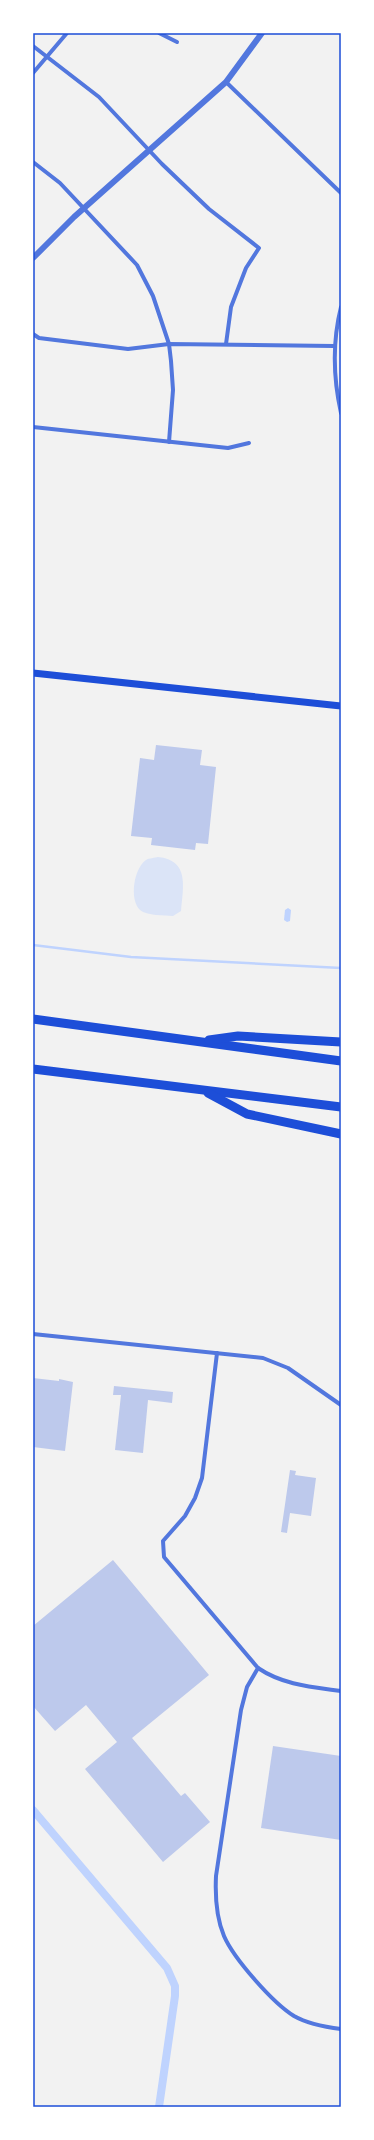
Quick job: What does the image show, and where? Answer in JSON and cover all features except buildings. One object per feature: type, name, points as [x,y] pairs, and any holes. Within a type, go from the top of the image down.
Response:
[{"type":"highway","points":[[33,1019],[341,1061]]},
{"type":"highway","points":[[196,1041],[238,1036],[341,1042]]},
{"type":"highway","points":[[33,1069],[341,1108]]},
{"type":"highway","points":[[201,1090],[247,1114],[341,1134]]},
{"type":"main road","points":[[33,673],[341,706]]},
{"type":"street","points":[[33,73],[67,33]]},
{"type":"street","points":[[159,33],[164,38],[177,42]]},
{"type":"street","points":[[33,258],[84,208],[226,82],[262,33]]},
{"type":"street","points":[[33,46],[99,97],[149,150],[209,209],[259,248],[246,268],[231,307],[226,344]]},
{"type":"street","points":[[226,82],[341,193]]},
{"type":"street","points":[[33,162],[60,183],[137,265],[153,296],[169,344],[173,390],[169,442]]},
{"type":"street","points":[[341,307],[334,346],[335,378],[341,413]]},
{"type":"street","points":[[33,334],[38,338],[128,349],[169,344],[334,346]]},
{"type":"street","points":[[33,427],[228,448],[249,443]]},
{"type":"street","points":[[33,1334],[251,1356],[274,1362],[304,1378],[341,1405]]},
{"type":"street","points":[[217,1353],[202,1478],[195,1498],[185,1516],[164,1541],[164,1557],[258,1668],[279,1680],[293,1684],[341,1691]]},
{"type":"street","points":[[258,1668],[247,1687],[242,1702],[216,1876],[215,1896],[218,1918],[224,1936],[235,1954],[266,1991],[280,2004],[302,2019],[316,2024],[341,2029]]},
{"type":"shaded area","points":[[158,857],[168,859],[175,863],[180,869],[182,876],[183,893],[181,911],[173,916],[143,912],[140,910],[135,899],[134,884],[138,870],[146,860]]},
{"type":"water","points":[[288,908],[291,910],[290,921],[287,922],[284,920],[285,910]]},
{"type":"waterway","points":[[33,945],[131,957],[341,968]]},
{"type":"waterway","points":[[33,1810],[167,1968],[175,1986],[175,1996],[159,2107]]}]
